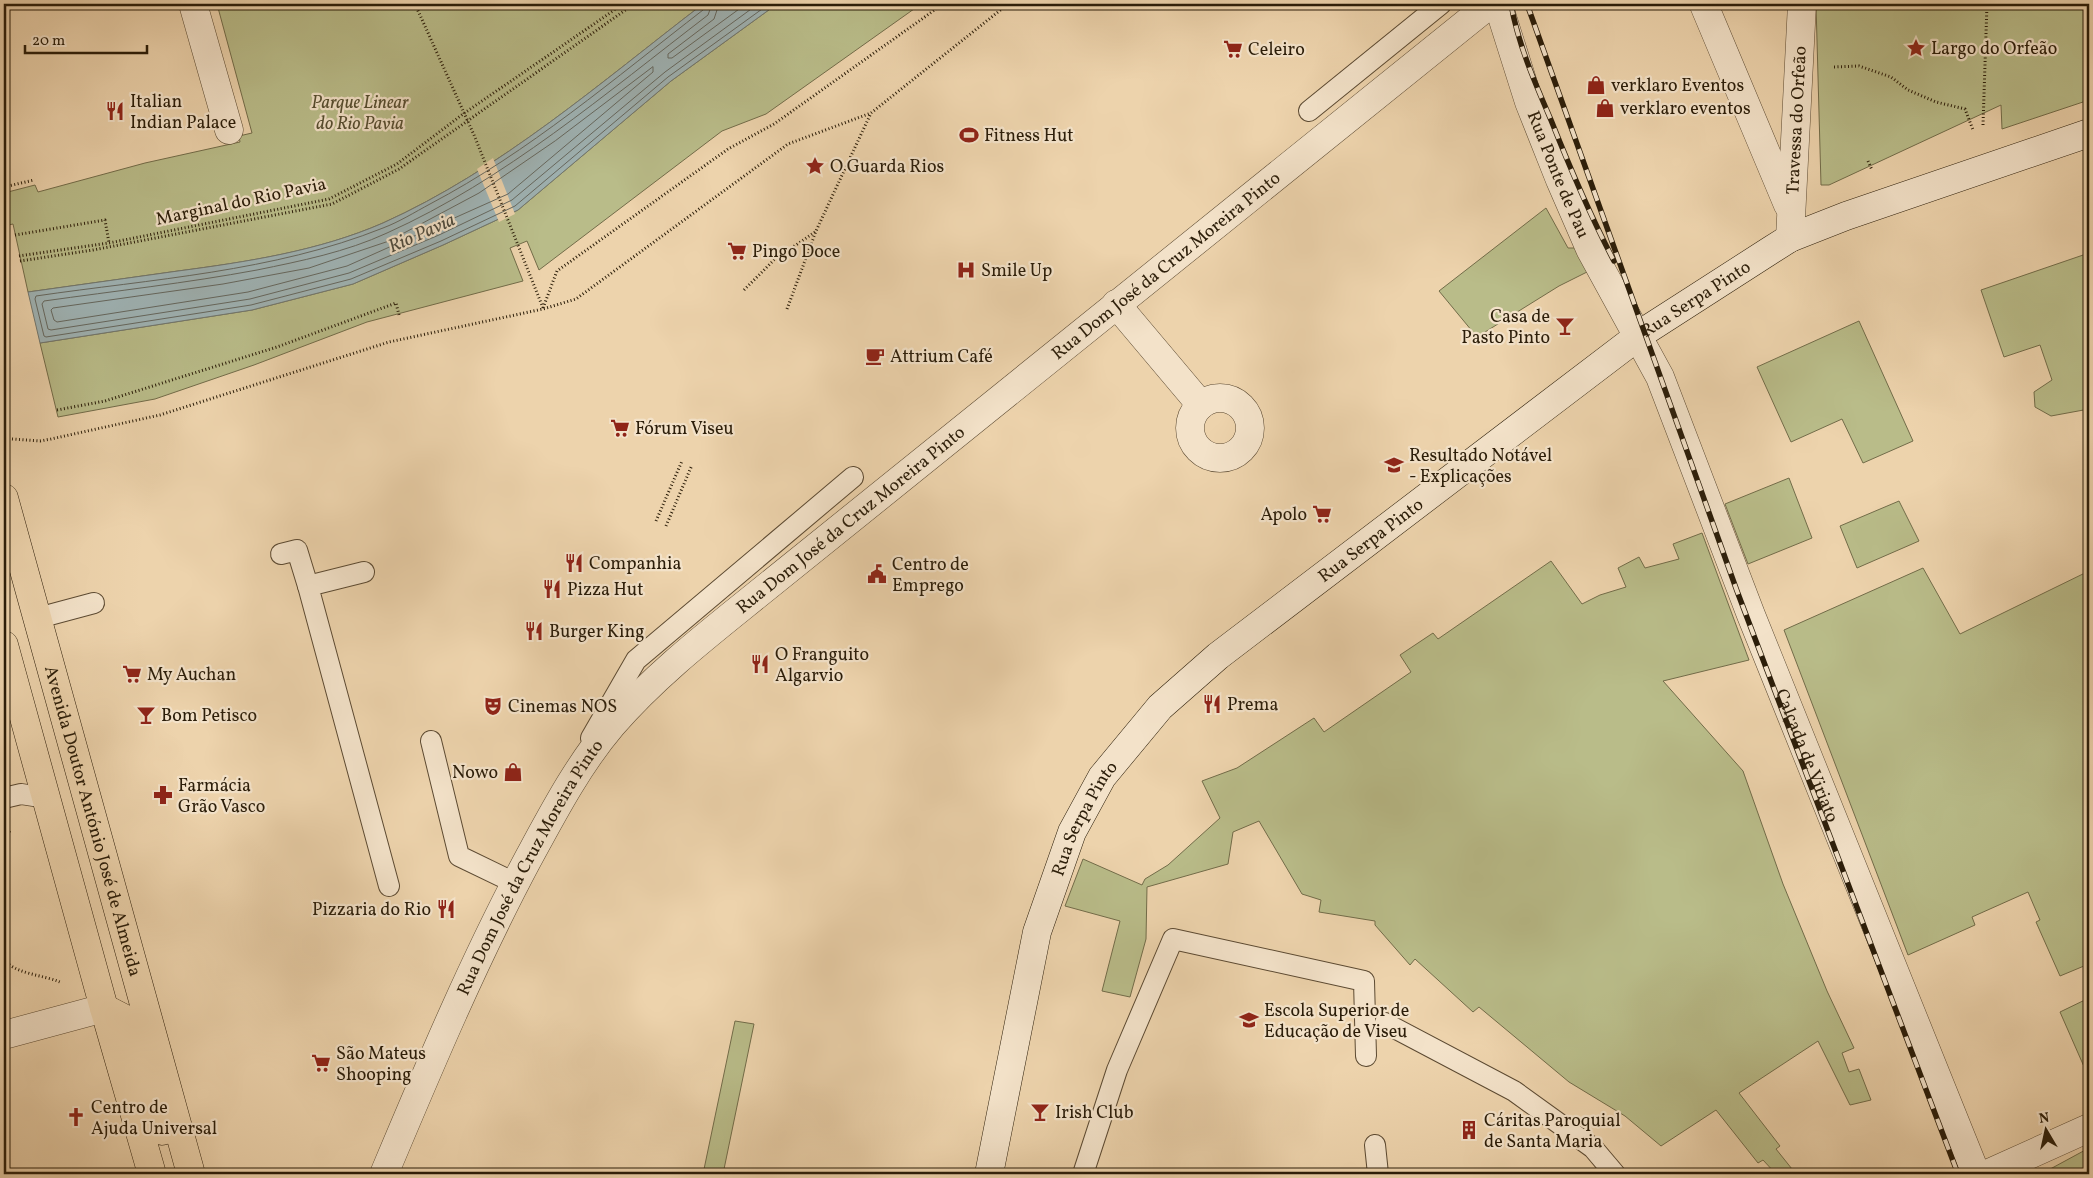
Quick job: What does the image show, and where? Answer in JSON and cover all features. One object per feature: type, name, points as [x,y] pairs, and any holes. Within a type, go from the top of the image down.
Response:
[{"type":"main road","name":"Avenida Doutor António José de Almeida","points":[[4,498],[191,1174]]},
{"type":"main road","points":[[4,539],[25,576]]},
{"type":"main road","points":[[4,645],[104,1008],[152,1174]]},
{"type":"main road","points":[[104,1008],[129,1021],[158,1128],[182,1144]]},
{"type":"street","points":[[193,4],[228,130]]},
{"type":"street","name":"Rua Dom José da Cruz Moreira Pinto","points":[[384,1174],[472,968],[515,883],[559,802],[611,726],[639,696],[698,642],[1490,4]]},
{"type":"street","name":"Rua Ponte de Pau","points":[[1498,4],[1529,102],[1560,180],[1590,249],[1638,337]]},
{"type":"street","name":"Travessa do Orfeão","points":[[1790,238],[1802,4]]},
{"type":"street","points":[[1704,5],[1791,211]]},
{"type":"street","name":"Rua Serpa Pinto","points":[[989,1174],[1037,932],[1072,832],[1102,777],[1160,707],[1218,656],[1638,337],[1693,299],[1790,238],[1846,216],[2089,133]]},
{"type":"street","points":[[1116,304],[1201,405]]},
{"type":"street","name":"Calçada de Viriato","points":[[1638,337],[1660,377],[1758,633],[1976,1174]]},
{"type":"street","points":[[4,1035],[104,1008]]},
{"type":"street","points":[[1987,1174],[2089,1128]]},
{"type":"lane","points":[[1309,111],[1440,4]]},
{"type":"lane","points":[[559,802],[606,710],[636,660],[853,477]]},
{"type":"lane","points":[[281,554],[297,550],[389,886]]},
{"type":"lane","points":[[308,586],[364,572]]},
{"type":"lane","points":[[38,618],[94,603]]},
{"type":"lane","points":[[431,741],[459,856],[515,883]]},
{"type":"lane","points":[[4,798],[21,794],[47,798]]},
{"type":"lane","points":[[1083,1174],[1117,1070],[1173,939],[1364,981],[1366,1056]]},
{"type":"lane","points":[[1386,1023],[1514,1091],[1594,1148],[1615,1174]]},
{"type":"lane","points":[[1376,1145],[1378,1174]]},
{"type":"path","points":[[415,4],[474,135],[543,308]]},
{"type":"path","name":"Marginal do Rio Pavia","points":[[19,256],[109,243],[328,199],[397,164],[463,114],[623,4]]},
{"type":"path","points":[[20,261],[122,244],[332,204],[399,169],[466,120],[634,4]]},
{"type":"path","points":[[543,308],[557,271],[728,148],[774,124],[943,4]]},
{"type":"path","points":[[12,439],[40,441],[160,415],[390,342],[576,299],[788,144],[871,114],[1008,4]]},
{"type":"path","points":[[1983,125],[1987,4]]},
{"type":"path","points":[[1799,70],[1859,66],[1891,77],[1908,90],[1936,102],[1965,109],[1973,130]]},
{"type":"path","points":[[787,309],[816,231],[871,114]]},
{"type":"path","points":[[4,187],[34,180]]},
{"type":"path","points":[[15,235],[104,220],[109,243]]},
{"type":"path","points":[[744,290],[774,260],[816,231]]},
{"type":"path","points":[[57,410],[105,400],[277,347],[396,303],[399,315]]},
{"type":"path","points":[[656,521],[682,461]]},
{"type":"path","points":[[666,526],[692,465]]},
{"type":"green space","name":"Parque Linear do Rio Pavia","points":[[217,4],[703,4],[588,94],[509,151],[426,202],[383,223],[334,241],[282,254],[204,268],[28,292],[13,224],[4,226],[4,193],[35,185],[38,192],[145,163],[240,142],[239,136],[252,133]]},
{"type":"green space","points":[[777,4],[921,4],[766,114],[722,131],[539,270],[527,241],[510,248],[523,281],[367,322],[254,365],[155,399],[58,417],[40,343],[252,310],[353,284],[443,245],[518,210],[671,81]]},
{"type":"green space","points":[[1816,4],[2089,4],[2089,100],[2002,129],[2001,105],[1829,185],[1821,185]]},
{"type":"green space","points":[[1546,208],[1568,248],[1578,248],[1589,271],[1559,286],[1477,337],[1439,291]]},
{"type":"green space","points":[[2089,253],[2089,409],[2051,416],[2035,407],[2034,392],[2052,380],[2040,345],[2004,357],[1981,290]]},
{"type":"green space","points":[[1859,321],[1913,441],[1863,463],[1842,419],[1791,442],[1757,367]]},
{"type":"green space","points":[[1789,478],[1812,538],[1748,564],[1725,504]]},
{"type":"green space","points":[[1899,501],[1919,541],[1857,568],[1840,526]]},
{"type":"green space","points":[[1702,533],[1749,660],[1663,681],[1743,771],[1783,884],[1827,991],[1854,1048],[1842,1053],[1849,1072],[1859,1069],[1871,1100],[1850,1105],[1818,1041],[1739,1093],[1780,1146],[1776,1149],[1796,1174],[1776,1174],[1763,1160],[1758,1163],[1716,1110],[1661,1146],[1625,1116],[1569,1082],[1479,1007],[1473,1012],[1415,959],[1410,965],[1375,925],[1375,921],[1319,912],[1321,900],[1302,894],[1259,821],[1233,832],[1228,864],[1147,887],[1146,939],[1130,997],[1102,991],[1120,921],[1065,906],[1083,859],[1142,885],[1145,879],[1168,865],[1220,818],[1202,781],[1237,768],[1314,718],[1324,732],[1411,672],[1400,655],[1433,633],[1438,639],[1551,561],[1582,604],[1600,595],[1626,587],[1618,568],[1639,557],[1645,568],[1679,559],[1673,544]]},
{"type":"green space","points":[[1923,568],[1960,634],[2089,571],[2089,978],[2084,966],[2060,976],[2036,922],[2040,920],[2028,892],[1972,917],[1975,925],[1908,955],[1784,630]]},
{"type":"green space","points":[[2089,998],[2089,1078],[2060,1012]]},
{"type":"green space","points":[[735,1021],[754,1024],[723,1174],[703,1174]]},
{"type":"green space","points":[[2089,1148],[2089,1174],[2041,1174]]},
{"type":"water","name":"Rio Pavia","points":[[703,4],[777,4],[671,81],[518,210],[353,284],[252,310],[40,343],[28,292],[204,268],[282,254],[334,241],[383,223],[426,202],[509,151],[588,94]]},
{"type":"pier","points":[[493,158],[515,214],[499,222],[477,169]]},
{"type":"railway","points":[[1511,4],[1518,34],[1533,78],[1581,191],[1614,261]]},
{"type":"railway","points":[[1527,4],[1737,591],[1958,1174]]},
{"type":"place","name":"Largo do Orfeão","points":[[1916,48]]},
{"type":"place","name":"Celeiro","points":[[1233,49]]},
{"type":"place","name":"verklaro Eventos","points":[[1596,85]]},
{"type":"place","name":"verklaro eventos","points":[[1605,108]]},
{"type":"place","name":"Italian Indian Palace","points":[[115,111]]},
{"type":"place","name":"Fitness Hut","points":[[969,135]]},
{"type":"place","name":"O Guarda Rios","points":[[815,166]]},
{"type":"place","name":"Pingo Doce","points":[[737,251]]},
{"type":"place","name":"Smile Up","points":[[966,270]]},
{"type":"place","name":"Casa de Pasto Pinto","points":[[1565,326]]},
{"type":"place","name":"Attrium Café","points":[[875,356]]},
{"type":"place","name":"Fórum Viseu","points":[[620,428]]},
{"type":"place","name":"Resultado Notável - Explicações","points":[[1394,465]]},
{"type":"place","name":"Apolo","points":[[1322,514]]},
{"type":"place","name":"Companhia","points":[[574,563]]},
{"type":"place","name":"Centro de Emprego","points":[[877,574]]},
{"type":"place","name":"Pizza Hut","points":[[552,589]]},
{"type":"place","name":"Burger King","points":[[534,631]]},
{"type":"place","name":"O Franguito Algarvio","points":[[760,664]]},
{"type":"place","name":"My Auchan","points":[[132,674]]},
{"type":"place","name":"Prema","points":[[1212,704]]},
{"type":"place","name":"Cinemas NOS","points":[[493,706]]},
{"type":"place","name":"Bom Petisco","points":[[146,715]]},
{"type":"place","name":"Nowo","points":[[513,772]]},
{"type":"place","name":"Farmácia Grão Vasco","points":[[163,795]]},
{"type":"place","name":"Pizzaria do Rio","points":[[446,909]]},
{"type":"place","name":"Escola Superior de Educação de Viseu","points":[[1249,1020]]},
{"type":"place","name":"São Mateus Shooping","points":[[321,1063]]},
{"type":"place","name":"Irish Club","points":[[1040,1112]]},
{"type":"place","name":"Centro de Ajuda Universal","points":[[76,1117]]},
{"type":"place","name":"Cáritas Paroquial de Santa Maria","points":[[1469,1130]]}]
